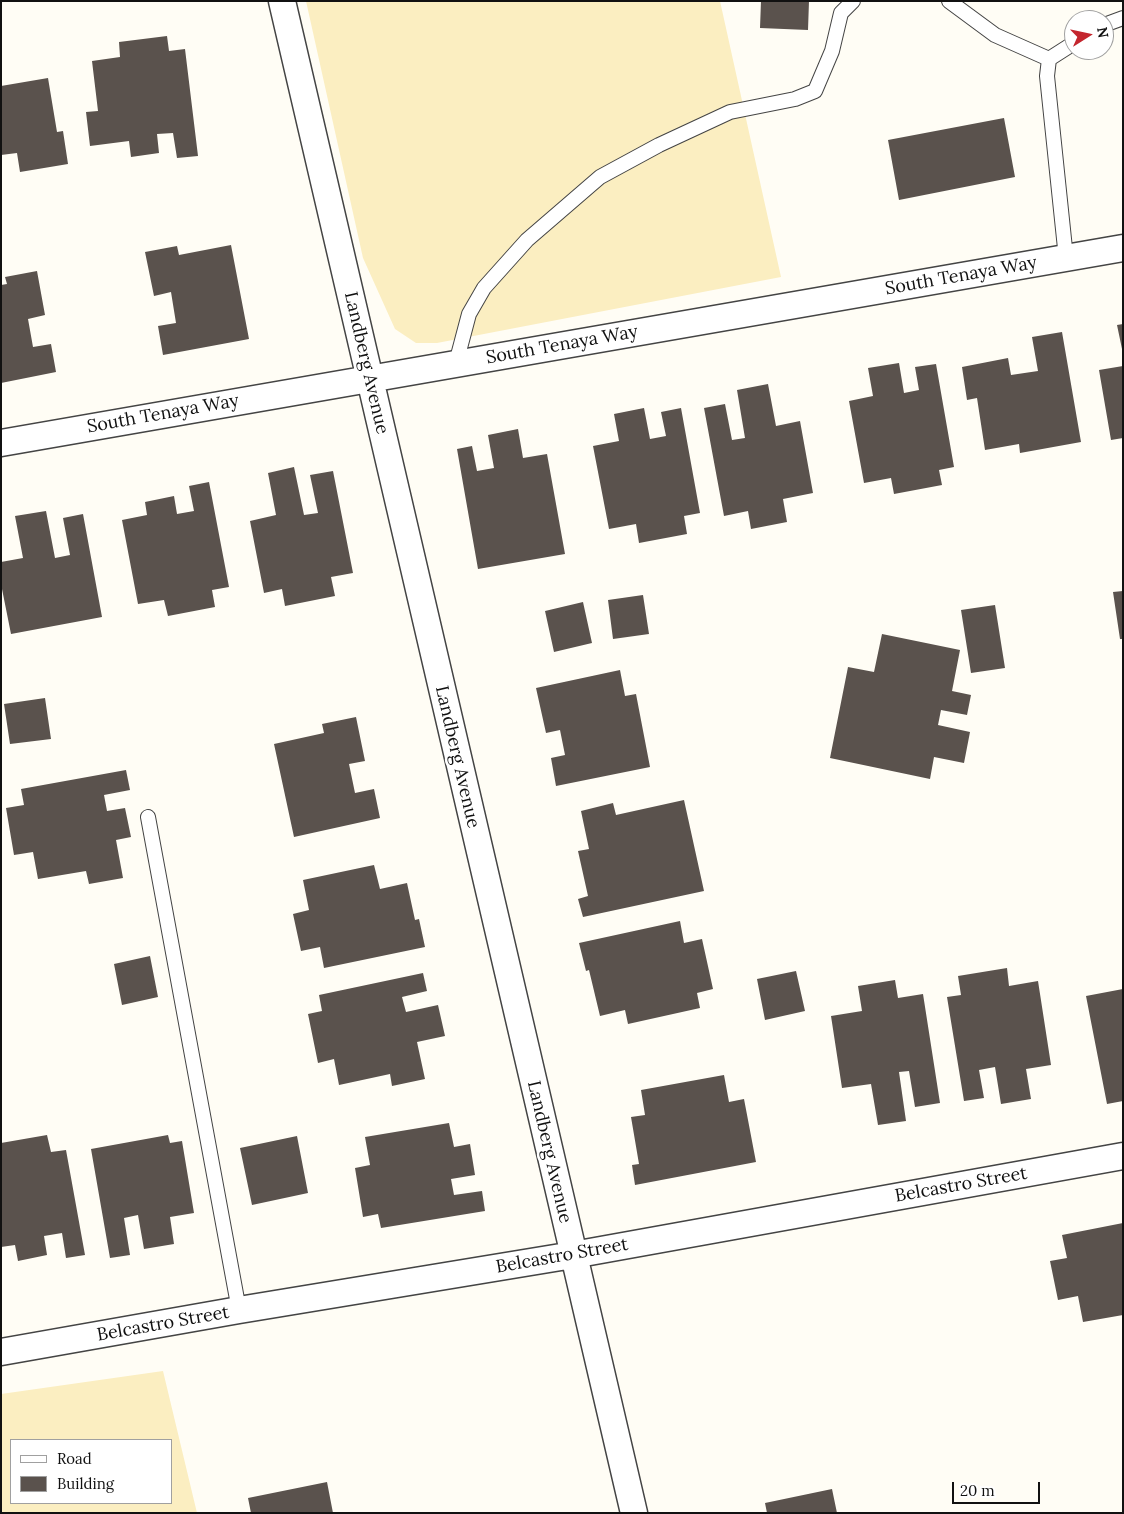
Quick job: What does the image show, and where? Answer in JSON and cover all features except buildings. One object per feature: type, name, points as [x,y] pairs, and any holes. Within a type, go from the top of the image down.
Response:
[{"type":"street","name":"Landberg Avenue","points":[[282,1],[634,1513]]},
{"type":"street","name":"South Tenaya Way","points":[[1,443],[1123,248]]},
{"type":"street","name":"Belcastro Street","points":[[1,1352],[239,1310],[573,1255],[1123,1156]]},
{"type":"lane","points":[[456,363],[469,314],[484,288],[527,240],[600,177],[659,145],[730,112],[794,99],[815,92],[832,51],[841,13],[852,1]]},
{"type":"lane","points":[[948,1],[995,35],[1049,59]]},
{"type":"lane","points":[[1049,59],[1064,49]]},
{"type":"lane","points":[[1049,59],[1047,76],[1066,258]]},
{"type":"lane","points":[[148,817],[239,1310]]},
{"type":"sand","points":[[306,1],[720,1],[781,277],[437,343],[416,343],[395,329],[363,258]]},
{"type":"sand","points":[[163,1371],[197,1513],[1,1513],[1,1394]]}]
